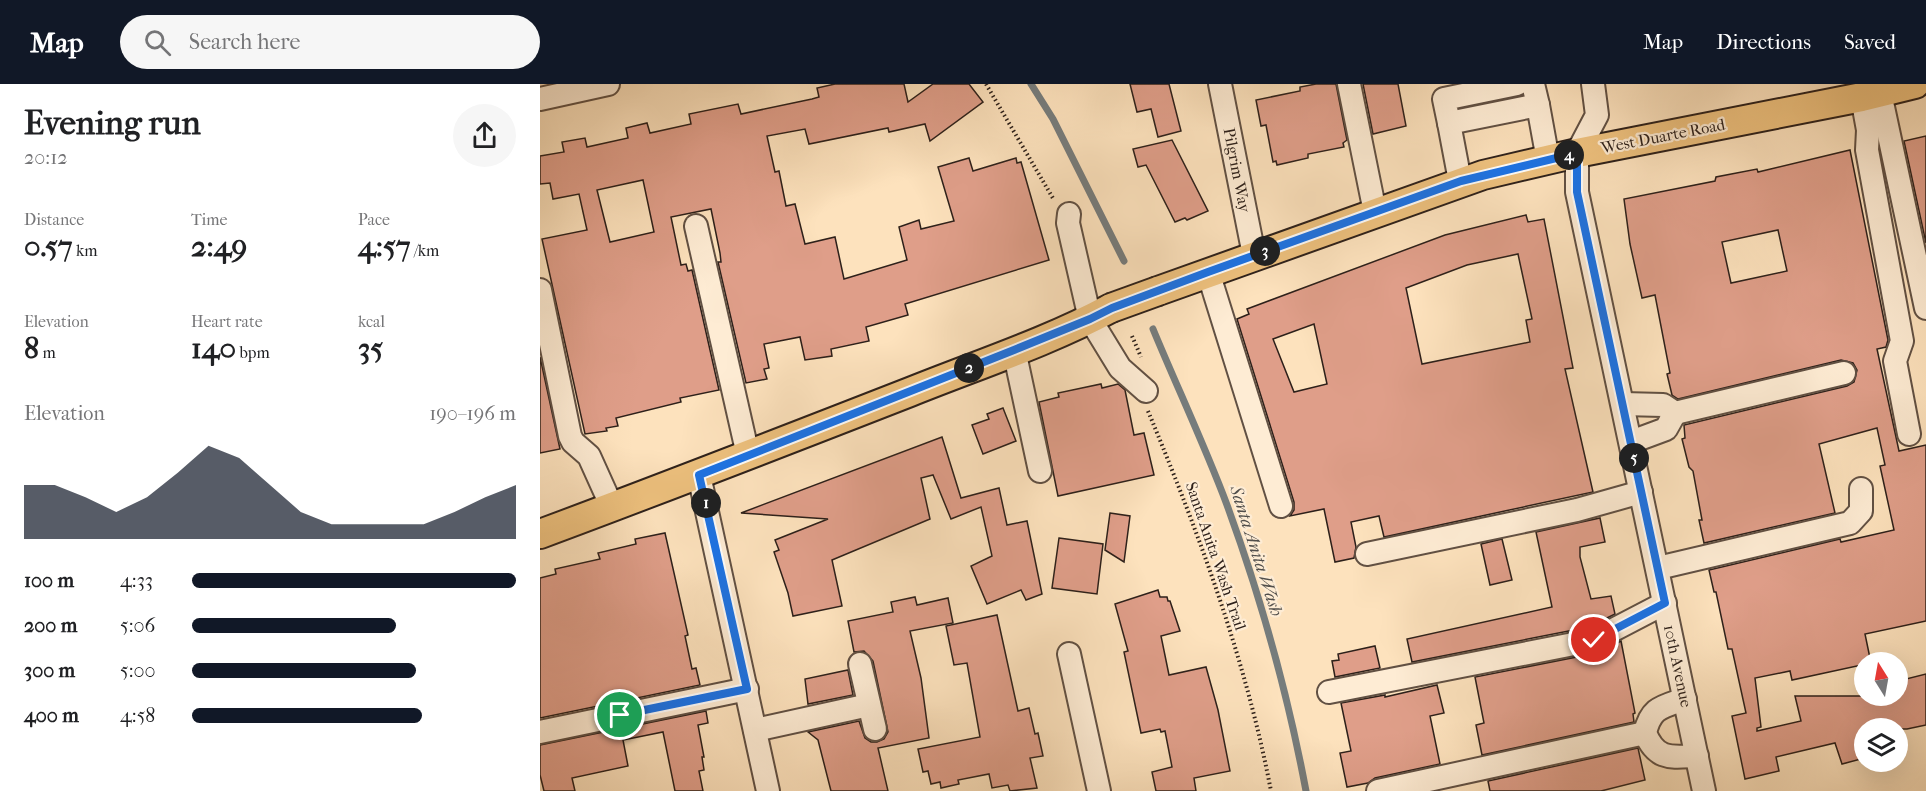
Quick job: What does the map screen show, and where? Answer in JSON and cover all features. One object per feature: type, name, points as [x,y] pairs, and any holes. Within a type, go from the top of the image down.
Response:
[{"type":"main road","name":"West Duarte Road","points":[[540,534],[699,475],[1158,291],[1461,181],[1577,153],[1865,91],[1915,84]]},
{"type":"street","points":[[540,99],[608,84]]},
{"type":"street","name":"Pilgrim Way","points":[[1220,84],[1254,255]]},
{"type":"street","points":[[1349,84],[1375,212]]},
{"type":"street","points":[[1461,181],[1442,92],[1517,84]]},
{"type":"street","points":[[1577,153],[1597,115],[1593,84]]},
{"type":"street","points":[[1865,91],[1926,308]]},
{"type":"street","points":[[1865,91],[1867,150],[1902,341],[1895,361],[1909,434]]},
{"type":"street","points":[[1449,123],[1535,94],[1548,160]]},
{"type":"street","name":"10th Avenue","points":[[1577,153],[1577,192],[1697,756],[1699,790]]},
{"type":"street","points":[[1069,214],[1068,223],[1120,368],[1146,391]]},
{"type":"street","points":[[696,226],[748,455]]},
{"type":"street","points":[[1208,272],[1281,506]]},
{"type":"street","points":[[540,290],[570,436],[573,442],[589,456],[612,507]]},
{"type":"street","points":[[1014,350],[1040,471]]},
{"type":"street","points":[[1623,404],[1663,405],[1675,413],[1844,373]]},
{"type":"street","points":[[1631,442],[1666,429],[1675,413]]},
{"type":"street","points":[[699,475],[768,791]]},
{"type":"street","points":[[1658,568],[1850,523],[1861,511],[1861,489]]},
{"type":"street","points":[[1367,554],[1577,510],[1641,492]]},
{"type":"street","points":[[1329,692],[1594,640],[1665,603]]},
{"type":"street","points":[[1069,654],[1099,791]]},
{"type":"street","points":[[860,664],[874,729]]},
{"type":"street","points":[[540,732],[747,689]]},
{"type":"street","points":[[1685,699],[1660,707],[1652,714],[1646,733],[1657,752],[1667,757],[1697,756]]},
{"type":"street","points":[[755,730],[870,705]]},
{"type":"street","points":[[1378,791],[1646,733]]},
{"type":"path","points":[[986,84],[1055,202],[1069,214]]},
{"type":"path","name":"Santa Anita Wash Trail","points":[[1132,336],[1151,381],[1146,391],[1145,404],[1190,512],[1245,681],[1271,791]]},
{"type":"building","points":[[835,84],[904,84],[908,102],[933,84],[969,84],[983,102],[930,141],[925,124],[889,132],[888,128],[809,144],[805,129],[767,136],[775,172],[779,171],[786,206],[795,204],[805,244],[835,237],[844,279],[907,260],[899,227],[919,220],[921,229],[954,221],[938,167],[969,158],[973,171],[1016,158],[1017,163],[1021,162],[1049,260],[905,304],[908,315],[866,327],[869,341],[831,349],[832,356],[805,360],[800,337],[764,344],[769,368],[764,369],[767,379],[746,383],[718,262],[721,262],[720,253],[711,209],[671,217],[681,265],[686,264],[688,271],[692,270],[719,390],[680,398],[681,402],[616,418],[618,426],[606,428],[607,431],[585,434],[542,239],[587,230],[579,194],[553,199],[550,183],[540,184],[540,156],[564,152],[562,142],[585,138],[587,147],[628,138],[626,128],[647,123],[650,133],[691,124],[689,114],[738,104],[741,114],[812,99],[819,97],[817,88]],"holes":[[[643,180],[654,232],[610,242],[597,190]]]},
{"type":"building","points":[[1130,84],[1169,84],[1181,131],[1158,137],[1151,109],[1137,112]]},
{"type":"building","points":[[1336,84],[1347,140],[1343,143],[1344,147],[1308,154],[1308,158],[1277,165],[1276,161],[1273,162],[1266,125],[1261,126],[1256,100],[1300,91],[1300,87]]},
{"type":"building","points":[[1363,84],[1398,84],[1406,126],[1373,134]]},
{"type":"building","points":[[1926,136],[1926,243],[1904,141]]},
{"type":"building","points":[[1172,140],[1208,211],[1187,220],[1185,218],[1175,222],[1146,165],[1138,167],[1133,149]]},
{"type":"building","points":[[1850,150],[1888,340],[1886,347],[1877,349],[1899,451],[1926,445],[1926,621],[1865,634],[1869,652],[1854,652],[1854,667],[1792,680],[1790,671],[1755,678],[1761,727],[1757,728],[1757,731],[1801,721],[1795,696],[1854,696],[1854,706],[1908,706],[1908,678],[1926,674],[1926,725],[1908,729],[1908,718],[1854,718],[1854,761],[1842,764],[1835,743],[1776,757],[1779,771],[1745,779],[1732,716],[1746,713],[1732,649],[1728,649],[1709,570],[1840,539],[1841,542],[1894,530],[1880,466],[1885,465],[1877,428],[1819,444],[1835,513],[1704,543],[1693,471],[1689,467],[1682,439],[1685,438],[1684,425],[1847,386],[1854,382],[1857,370],[1853,363],[1841,360],[1678,399],[1672,395],[1655,295],[1642,298],[1630,244],[1624,199],[1715,181],[1716,177],[1757,169],[1758,172]],"holes":[[[1778,230],[1787,271],[1731,283],[1722,242]]]},
{"type":"building","points":[[1526,215],[1528,222],[1544,219],[1573,368],[1565,369],[1593,492],[1384,537],[1379,516],[1351,522],[1356,547],[1354,558],[1335,562],[1324,509],[1290,516],[1294,510],[1294,502],[1237,319],[1249,314],[1247,309],[1445,235]],"holes":[[[1518,254],[1532,319],[1526,320],[1530,342],[1422,364],[1406,288],[1467,265]],[[1314,324],[1327,384],[1294,392],[1273,339]]]},
{"type":"building","points":[[540,357],[560,449],[540,453]]},
{"type":"building","points":[[1101,384],[1102,388],[1118,384],[1125,390],[1134,435],[1144,433],[1154,475],[1058,496],[1039,402],[1059,397],[1058,393]]},
{"type":"building","points":[[1003,408],[1016,441],[983,454],[972,425],[989,419],[987,414]]},
{"type":"building","points":[[942,437],[961,498],[999,488],[1007,525],[1027,521],[1042,594],[1026,600],[1021,590],[987,604],[971,566],[992,556],[981,507],[951,519],[933,475],[921,478],[930,519],[832,560],[842,606],[793,616],[774,552],[779,550],[775,540],[828,519],[741,513]]},
{"type":"building","points":[[1110,513],[1130,516],[1124,562],[1105,550]]},
{"type":"building","points":[[1600,518],[1605,542],[1580,547],[1580,557],[1591,599],[1611,596],[1615,614],[1589,627],[1412,662],[1407,639],[1552,607],[1536,532]]},
{"type":"building","points":[[665,533],[688,635],[685,636],[692,669],[696,668],[700,685],[540,718],[540,578],[556,574],[555,569],[600,559],[598,553],[636,544],[635,539]]},
{"type":"building","points":[[1059,538],[1103,544],[1097,594],[1052,588]]},
{"type":"building","points":[[1502,539],[1512,580],[1490,585],[1481,544]]},
{"type":"building","points":[[1158,590],[1160,597],[1167,597],[1170,601],[1180,631],[1161,636],[1169,675],[1206,667],[1218,710],[1230,771],[1194,778],[1196,791],[1156,791],[1152,772],[1172,767],[1165,731],[1161,732],[1160,729],[1141,733],[1124,652],[1128,651],[1115,604]]},
{"type":"building","points":[[915,597],[917,605],[948,598],[953,623],[910,631],[921,678],[929,738],[878,748],[888,791],[831,791],[818,740],[808,732],[859,721],[865,738],[871,742],[884,739],[888,732],[873,661],[864,651],[854,652],[848,621],[893,612],[891,602]]},
{"type":"building","points":[[997,615],[1018,711],[1029,708],[1035,734],[1038,733],[1043,756],[1030,758],[1037,788],[1010,791],[1008,785],[992,788],[989,774],[958,780],[959,784],[941,788],[940,782],[931,784],[928,771],[923,772],[918,749],[980,737],[967,663],[954,665],[946,626]]},
{"type":"building","points":[[1621,641],[1635,713],[1633,714],[1634,722],[1482,755],[1476,725],[1484,723],[1475,677],[1597,653]]},
{"type":"building","points":[[1375,646],[1380,668],[1335,677],[1332,661],[1339,660],[1338,654]]},
{"type":"building","points":[[848,670],[853,695],[808,704],[805,679]]},
{"type":"building","points":[[1437,685],[1444,713],[1430,716],[1440,764],[1375,778],[1368,783],[1347,787],[1340,753],[1351,751],[1341,703],[1385,695],[1385,697]]},
{"type":"building","points":[[706,711],[708,723],[698,725],[704,757],[702,757],[704,770],[699,771],[703,791],[675,791],[663,732],[623,740],[628,766],[572,778],[575,791],[544,791],[540,775],[540,745]]},
{"type":"building","points":[[1638,748],[1645,780],[1601,791],[1490,791],[1488,781]]},
{"type":"waterway","name":"Santa Anita Wash","points":[[1031,84],[1053,119],[1124,261]]},
{"type":"waterway","name":"Santa Anita Wash","points":[[1153,329],[1218,483],[1251,575],[1282,683],[1306,791]]},
{"type":"route","points":[[620,715],[747,689],[699,475],[1014,350],[1112,308],[1208,272],[1461,181],[1577,153],[1577,192],[1665,603],[1594,640]]}]
